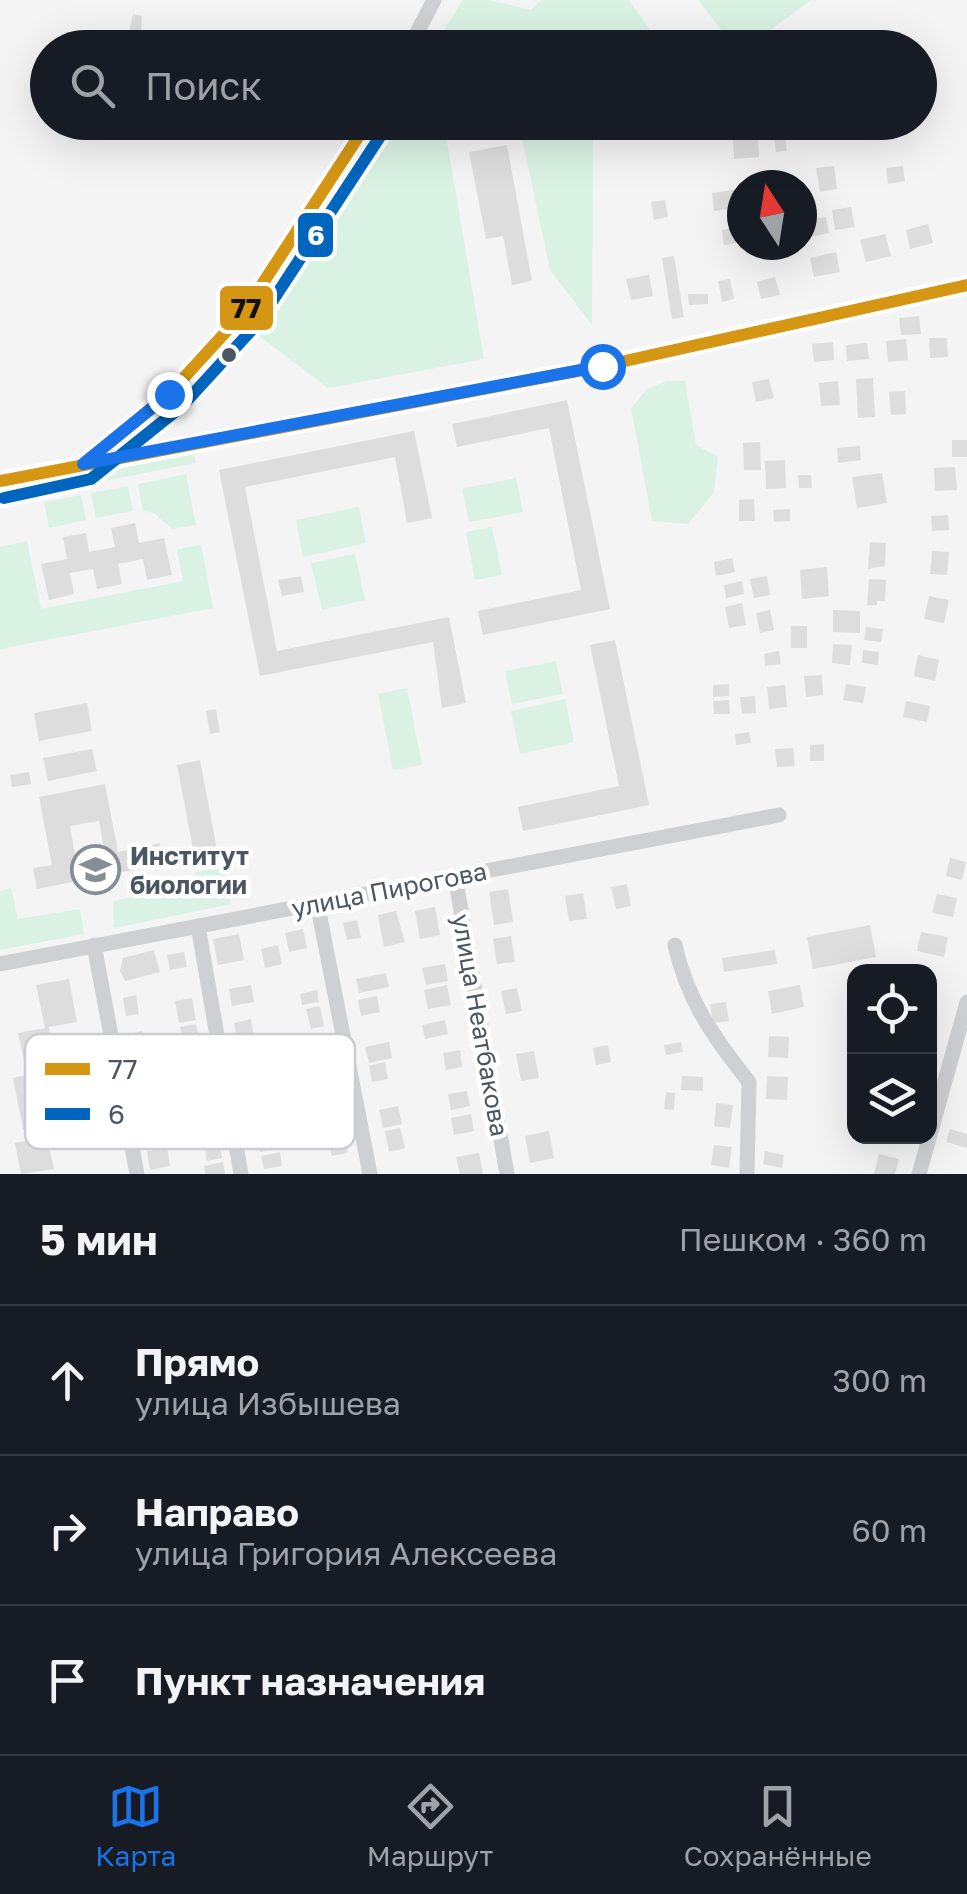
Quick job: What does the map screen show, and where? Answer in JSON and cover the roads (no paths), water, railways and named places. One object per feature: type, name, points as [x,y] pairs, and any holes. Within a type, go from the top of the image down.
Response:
[{"type":"street","points":[[418,30],[434,0]]},
{"type":"street","points":[[83,464],[169,394],[244,312],[356,140]]},
{"type":"street","points":[[0,481],[602,366],[967,284]]},
{"type":"street","name":"улица Пирогова","points":[[0,964],[779,815]]},
{"type":"street","name":"улица Неатбакова","points":[[455,876],[506,1174]]},
{"type":"street","points":[[317,902],[343,1034]]},
{"type":"street","points":[[198,926],[217,1034]]},
{"type":"street","points":[[94,944],[111,1034]]},
{"type":"street","points":[[675,944],[683,983],[710,1033],[750,1082],[747,1174]]},
{"type":"street","points":[[919,1174],[967,1002]]},
{"type":"street","points":[[355,1097],[370,1174]]},
{"type":"street","points":[[132,1149],[137,1174]]},
{"type":"street","points":[[237,1149],[241,1174]]},
{"type":"place","name":"Институт биологии","points":[[95,869]]}]
